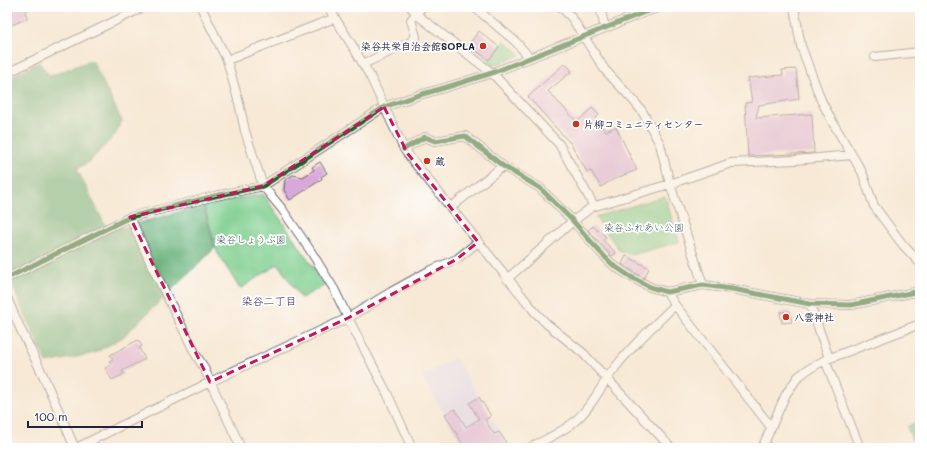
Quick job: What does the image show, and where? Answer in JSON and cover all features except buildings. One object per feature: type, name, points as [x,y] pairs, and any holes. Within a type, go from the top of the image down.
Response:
[{"type":"street","points":[[7,73],[144,7]]},
{"type":"street","points":[[201,7],[227,60],[245,131],[264,186],[282,209],[317,260],[334,289],[387,393],[412,448]]},
{"type":"street","points":[[328,7],[363,64],[404,149],[413,161],[535,312],[582,353],[670,448]]},
{"type":"street","points":[[414,10],[422,7]]},
{"type":"street","points":[[474,7],[515,41],[530,58]]},
{"type":"street","points":[[561,7],[572,18],[606,70],[642,111],[660,144],[670,184],[703,285]]},
{"type":"street","points":[[600,7],[605,28]]},
{"type":"street","points":[[7,278],[130,217],[215,196],[264,186],[384,107],[492,73],[661,7]]},
{"type":"street","points":[[794,7],[801,46],[821,100],[862,172],[874,206],[903,245],[920,263]]},
{"type":"street","points":[[363,64],[409,43],[416,37],[411,20],[414,10]]},
{"type":"street","points":[[414,10],[492,73],[559,144],[594,206]]},
{"type":"street","points":[[227,60],[335,18]]},
{"type":"street","points":[[875,57],[920,52]]},
{"type":"street","points":[[404,149],[425,137],[435,141],[465,136],[503,166],[540,188],[573,221],[613,265],[650,287],[667,292],[703,285],[810,304],[851,305],[920,291]]},
{"type":"street","points":[[507,279],[573,221],[594,206],[670,184],[731,163],[795,160],[852,155]]},
{"type":"street","points":[[450,208],[503,166]]},
{"type":"street","points":[[130,217],[152,266],[241,448]]},
{"type":"street","points":[[7,298],[75,448],[210,382],[348,318],[392,292],[457,259],[478,242]]},
{"type":"street","points":[[667,292],[675,305],[771,427]]},
{"type":"street","points":[[810,304],[827,359],[860,448]]},
{"type":"street","points":[[529,448],[574,423],[583,414],[624,356],[675,305]]},
{"type":"street","points":[[762,448],[786,394],[798,377],[807,370],[827,359],[920,324]]},
{"type":"highlighted area","points":[[384,107],[408,154],[478,242],[457,259],[348,318],[210,382],[130,217],[263,186]]},
{"type":"shaded area","points":[[455,358],[510,448],[464,448],[422,377]]},
{"type":"green space","points":[[505,41],[521,55],[489,67],[486,64]]},
{"type":"green space","points":[[92,60],[122,121],[115,135],[90,161],[77,169],[105,225],[121,228],[203,205],[215,248],[123,337],[95,353],[47,363],[19,302],[7,270],[7,79],[39,62],[50,76]]},
{"type":"green space","name":"染谷しょうぶ園","points":[[263,194],[326,285],[301,298],[278,264],[240,289],[217,252],[204,205]]},
{"type":"green space","name":"染谷ふれあい公園","points":[[665,196],[679,242],[631,255],[620,251],[595,217]]},
{"type":"green space","points":[[920,419],[920,448],[915,448],[907,427]]},
{"type":"cycle path","points":[[7,278],[130,217],[263,186],[384,107],[492,73],[661,7]]},
{"type":"cycle path","points":[[404,149],[425,137],[435,141],[465,136],[503,166],[540,188],[573,221],[613,265],[650,287],[667,292],[703,285],[810,304],[851,305],[920,291]]},
{"type":"place","name":"染谷共栄自治会館SOPLA","points":[[483,46]]},
{"type":"place","name":"片柳コミュニティセンター","points":[[576,124]]},
{"type":"place","name":"蔵","points":[[427,161]]},
{"type":"place","name":"八雲神社","points":[[786,317]]},
{"type":"district","name":"染谷二丁目","points":[[269,301]]}]
